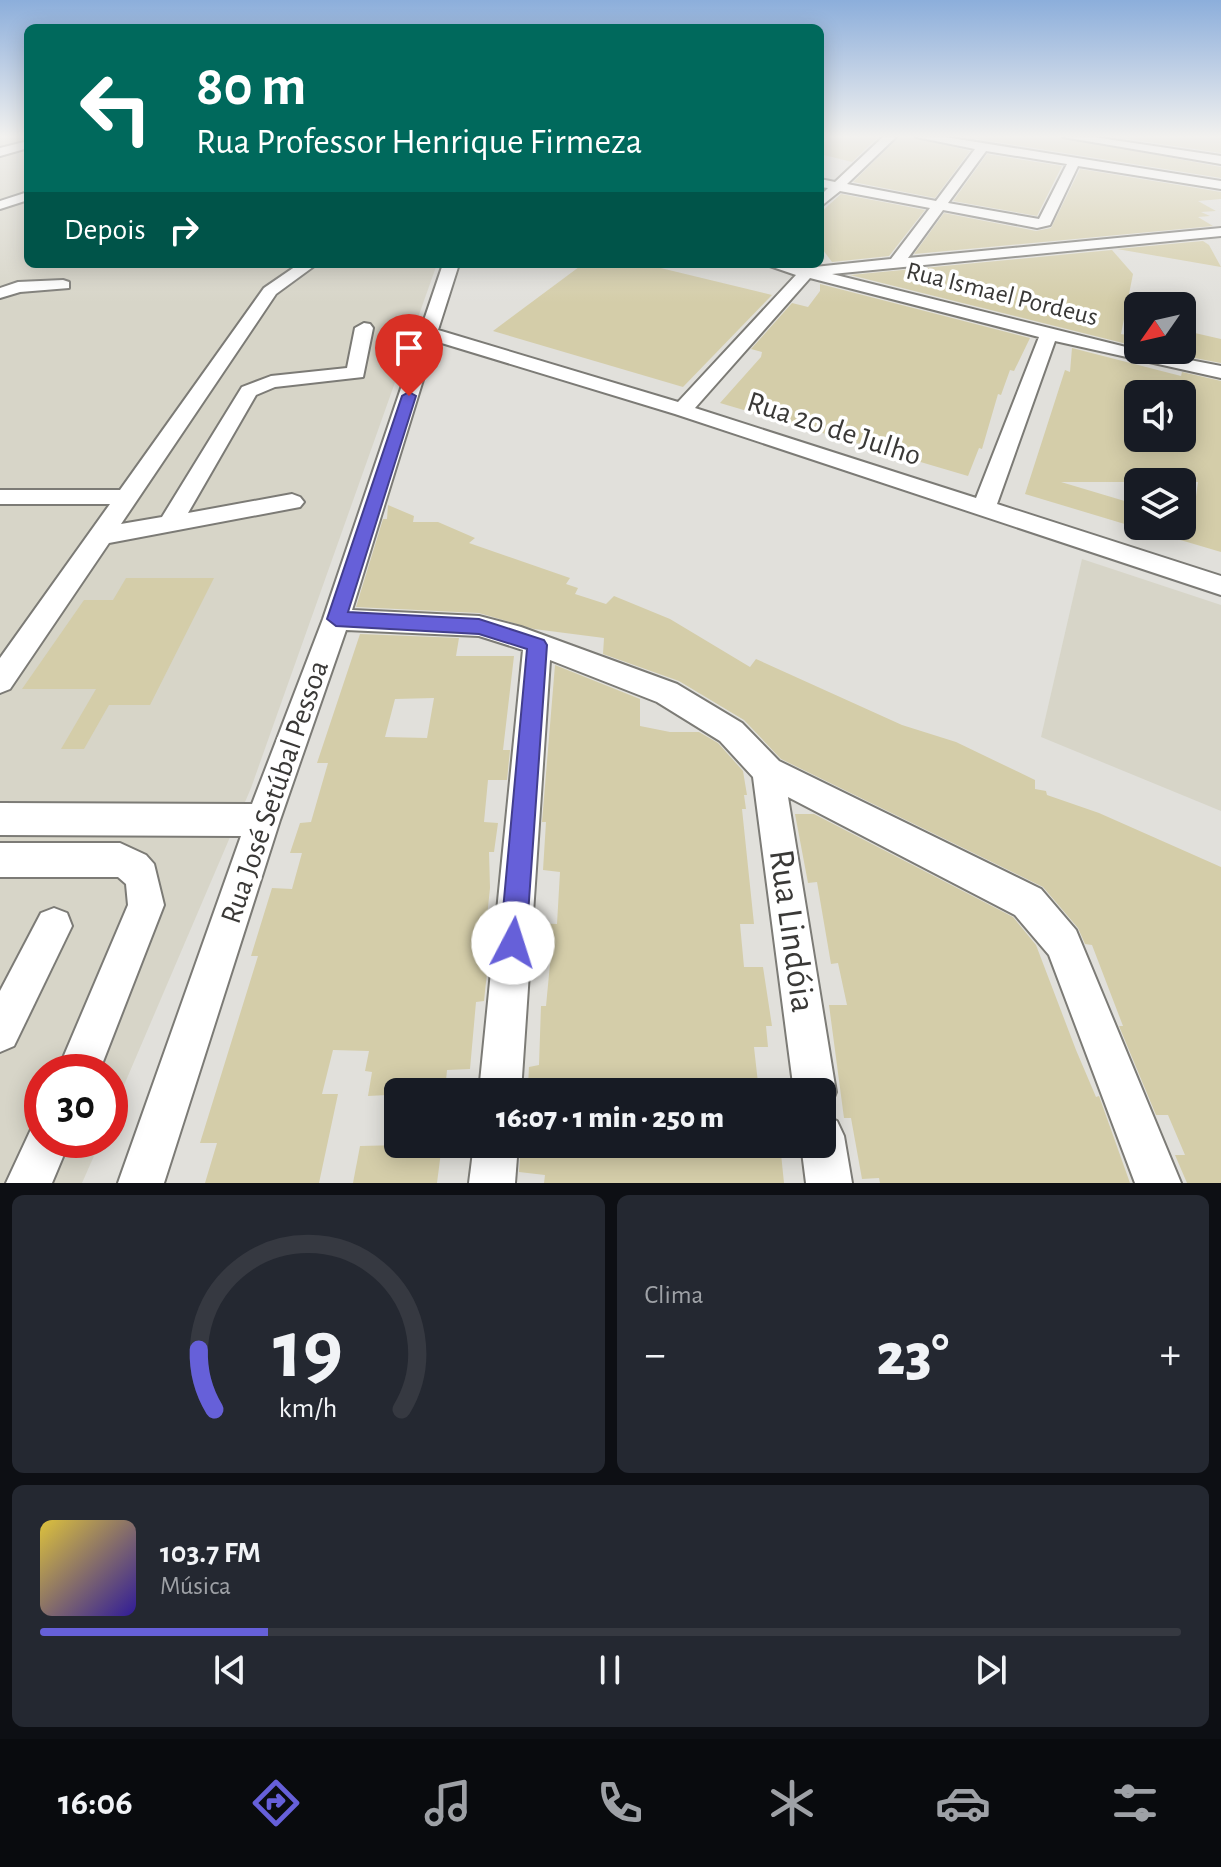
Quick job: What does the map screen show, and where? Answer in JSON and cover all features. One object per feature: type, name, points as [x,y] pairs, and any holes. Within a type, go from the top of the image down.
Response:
[{"type":"street","points":[[866,192],[1032,224],[1045,222],[1056,192]]},
{"type":"street","points":[[896,263],[947,192]]},
{"type":"street","points":[[0,205],[24,197]]},
{"type":"street","points":[[682,410],[807,272],[1221,232]]},
{"type":"street","points":[[0,681],[270,291],[303,268]]},
{"type":"street","name":"Rua José Setúbal Pessoa","points":[[141,1183],[263,820],[336,619],[450,268]]},
{"type":"street","name":"Rua Ismael Pordeus","points":[[790,268],[1049,334],[1221,372]]},
{"type":"street","points":[[0,293],[18,287],[63,285]]},
{"type":"street","points":[[170,523],[249,391],[271,382],[356,373],[364,328]]},
{"type":"street","name":"Rua 20 de Julho","points":[[428,333],[682,410],[1221,586]]},
{"type":"street","points":[[983,510],[1049,334]]},
{"type":"street","points":[[0,497],[127,497]]},
{"type":"street","points":[[101,536],[292,502]]},
{"type":"street","points":[[336,619],[479,626],[667,693],[731,732],[768,771],[1028,902],[1063,943],[1158,1183]]},
{"type":"street","points":[[501,1078],[537,645]]},
{"type":"street","name":"Rua Lindóia","points":[[768,771],[813,1078]]},
{"type":"street","points":[[0,819],[263,820]]},
{"type":"street","points":[[0,860],[120,860],[137,865],[145,879],[146,905],[85,1054]]},
{"type":"street","points":[[0,1032],[54,926]]},
{"type":"street","points":[[29,1183],[40,1158]]},
{"type":"street","points":[[492,1183],[495,1158]]},
{"type":"street","points":[[825,1158],[829,1183]]},
{"type":"shaded area","points":[[0,192],[24,192],[24,268],[436,268],[251,788],[128,1076],[128,1054],[24,1054],[24,1158],[93,1158],[82,1183],[0,1183]]},
{"type":"shaded area","points":[[1082,559],[1221,605],[1221,811],[1041,737]]},
{"type":"building","points":[[905,192],[939,192],[935,198]]},
{"type":"building","points":[[959,192],[1049,192],[1037,216],[953,201]]},
{"type":"building","points":[[1069,192],[1221,192],[1221,199],[1198,201],[1216,211],[1201,212],[1210,216],[1198,217],[1213,226],[914,254],[944,213],[1036,231],[1051,228]]},
{"type":"building","points":[[841,194],[925,210],[889,256],[832,262],[824,251],[824,209]]},
{"type":"building","points":[[1203,241],[1209,245],[1221,267],[1117,249]]},
{"type":"building","points":[[1112,250],[1133,274],[1129,292],[1124,292],[1121,334],[1124,335],[1124,343],[850,275]]},
{"type":"building","points":[[578,268],[661,268],[772,295],[683,387],[493,331]]},
{"type":"building","points":[[820,284],[1030,338],[1014,371],[1010,370],[1001,395],[998,394],[982,449],[979,448],[968,476],[720,403],[761,357],[762,352],[751,349],[792,303],[808,307],[820,291]]},
{"type":"building","points":[[1196,333],[1221,339],[1221,363],[1196,358]]},
{"type":"building","points":[[1072,348],[1124,361],[1124,364],[1221,381],[1221,552],[1180,540],[1196,540],[1196,468],[1124,468],[1124,482],[1061,482],[1124,501],[1124,524],[1025,494],[1065,370],[1070,372]]},
{"type":"building","points":[[388,505],[414,516],[413,522],[438,522],[475,538],[469,543],[570,578],[566,584],[578,588],[575,594],[606,604],[614,596],[670,619],[750,667],[756,659],[902,725],[956,742],[1035,780],[1035,789],[1046,791],[1047,795],[1099,813],[1221,867],[1221,1183],[1187,1183],[1175,1155],[1185,1155],[1168,1115],[1156,1115],[1119,1026],[1123,1026],[1092,945],[1085,944],[1078,928],[1043,887],[781,759],[744,720],[679,681],[603,654],[604,638],[534,629],[479,613],[356,607],[383,519],[387,519]]},
{"type":"building","points":[[126,578],[214,578],[150,705],[109,705],[84,749],[61,749],[96,689],[22,689],[84,600],[113,600]]},
{"type":"building","points":[[360,634],[459,638],[456,656],[514,656],[503,750],[510,750],[507,780],[488,780],[484,822],[498,823],[494,852],[489,852],[490,888],[482,964],[488,963],[484,1001],[476,1002],[470,1069],[447,1070],[446,1078],[384,1078],[384,1095],[368,1096],[372,1072],[365,1071],[369,1051],[333,1050],[322,1094],[338,1094],[319,1183],[205,1183],[217,1143],[200,1143],[258,956],[251,956],[272,888],[292,889],[302,853],[290,853],[300,823],[311,822],[328,763],[317,763]],"holes":[[[434,698],[427,738],[385,737],[395,699]]]},
{"type":"building","points":[[555,665],[640,699],[640,726],[670,732],[699,732],[718,743],[743,771],[747,795],[744,795],[746,809],[742,809],[754,924],[740,924],[744,967],[763,967],[772,1026],[766,1026],[768,1047],[754,1047],[757,1078],[528,1078],[529,1067],[539,1065],[541,1006],[546,1006],[552,943],[534,943],[535,923],[557,924],[560,872],[543,870],[546,822],[542,822]]},
{"type":"building","points":[[795,814],[814,814],[1013,917],[1036,945],[1076,1050],[1096,1097],[1099,1096],[1130,1183],[880,1183],[879,1178],[862,1179],[851,1118],[844,1118],[829,1005],[847,1005],[838,963],[831,964],[817,882],[808,883]]},
{"type":"building","points":[[384,1145],[384,1158],[440,1158],[437,1183],[353,1183],[360,1146]]},
{"type":"building","points":[[520,1158],[781,1158],[784,1183],[544,1183],[545,1175],[519,1172]]},
{"type":"route","points":[[409,396],[336,619],[479,626],[537,645],[513,943]]}]
